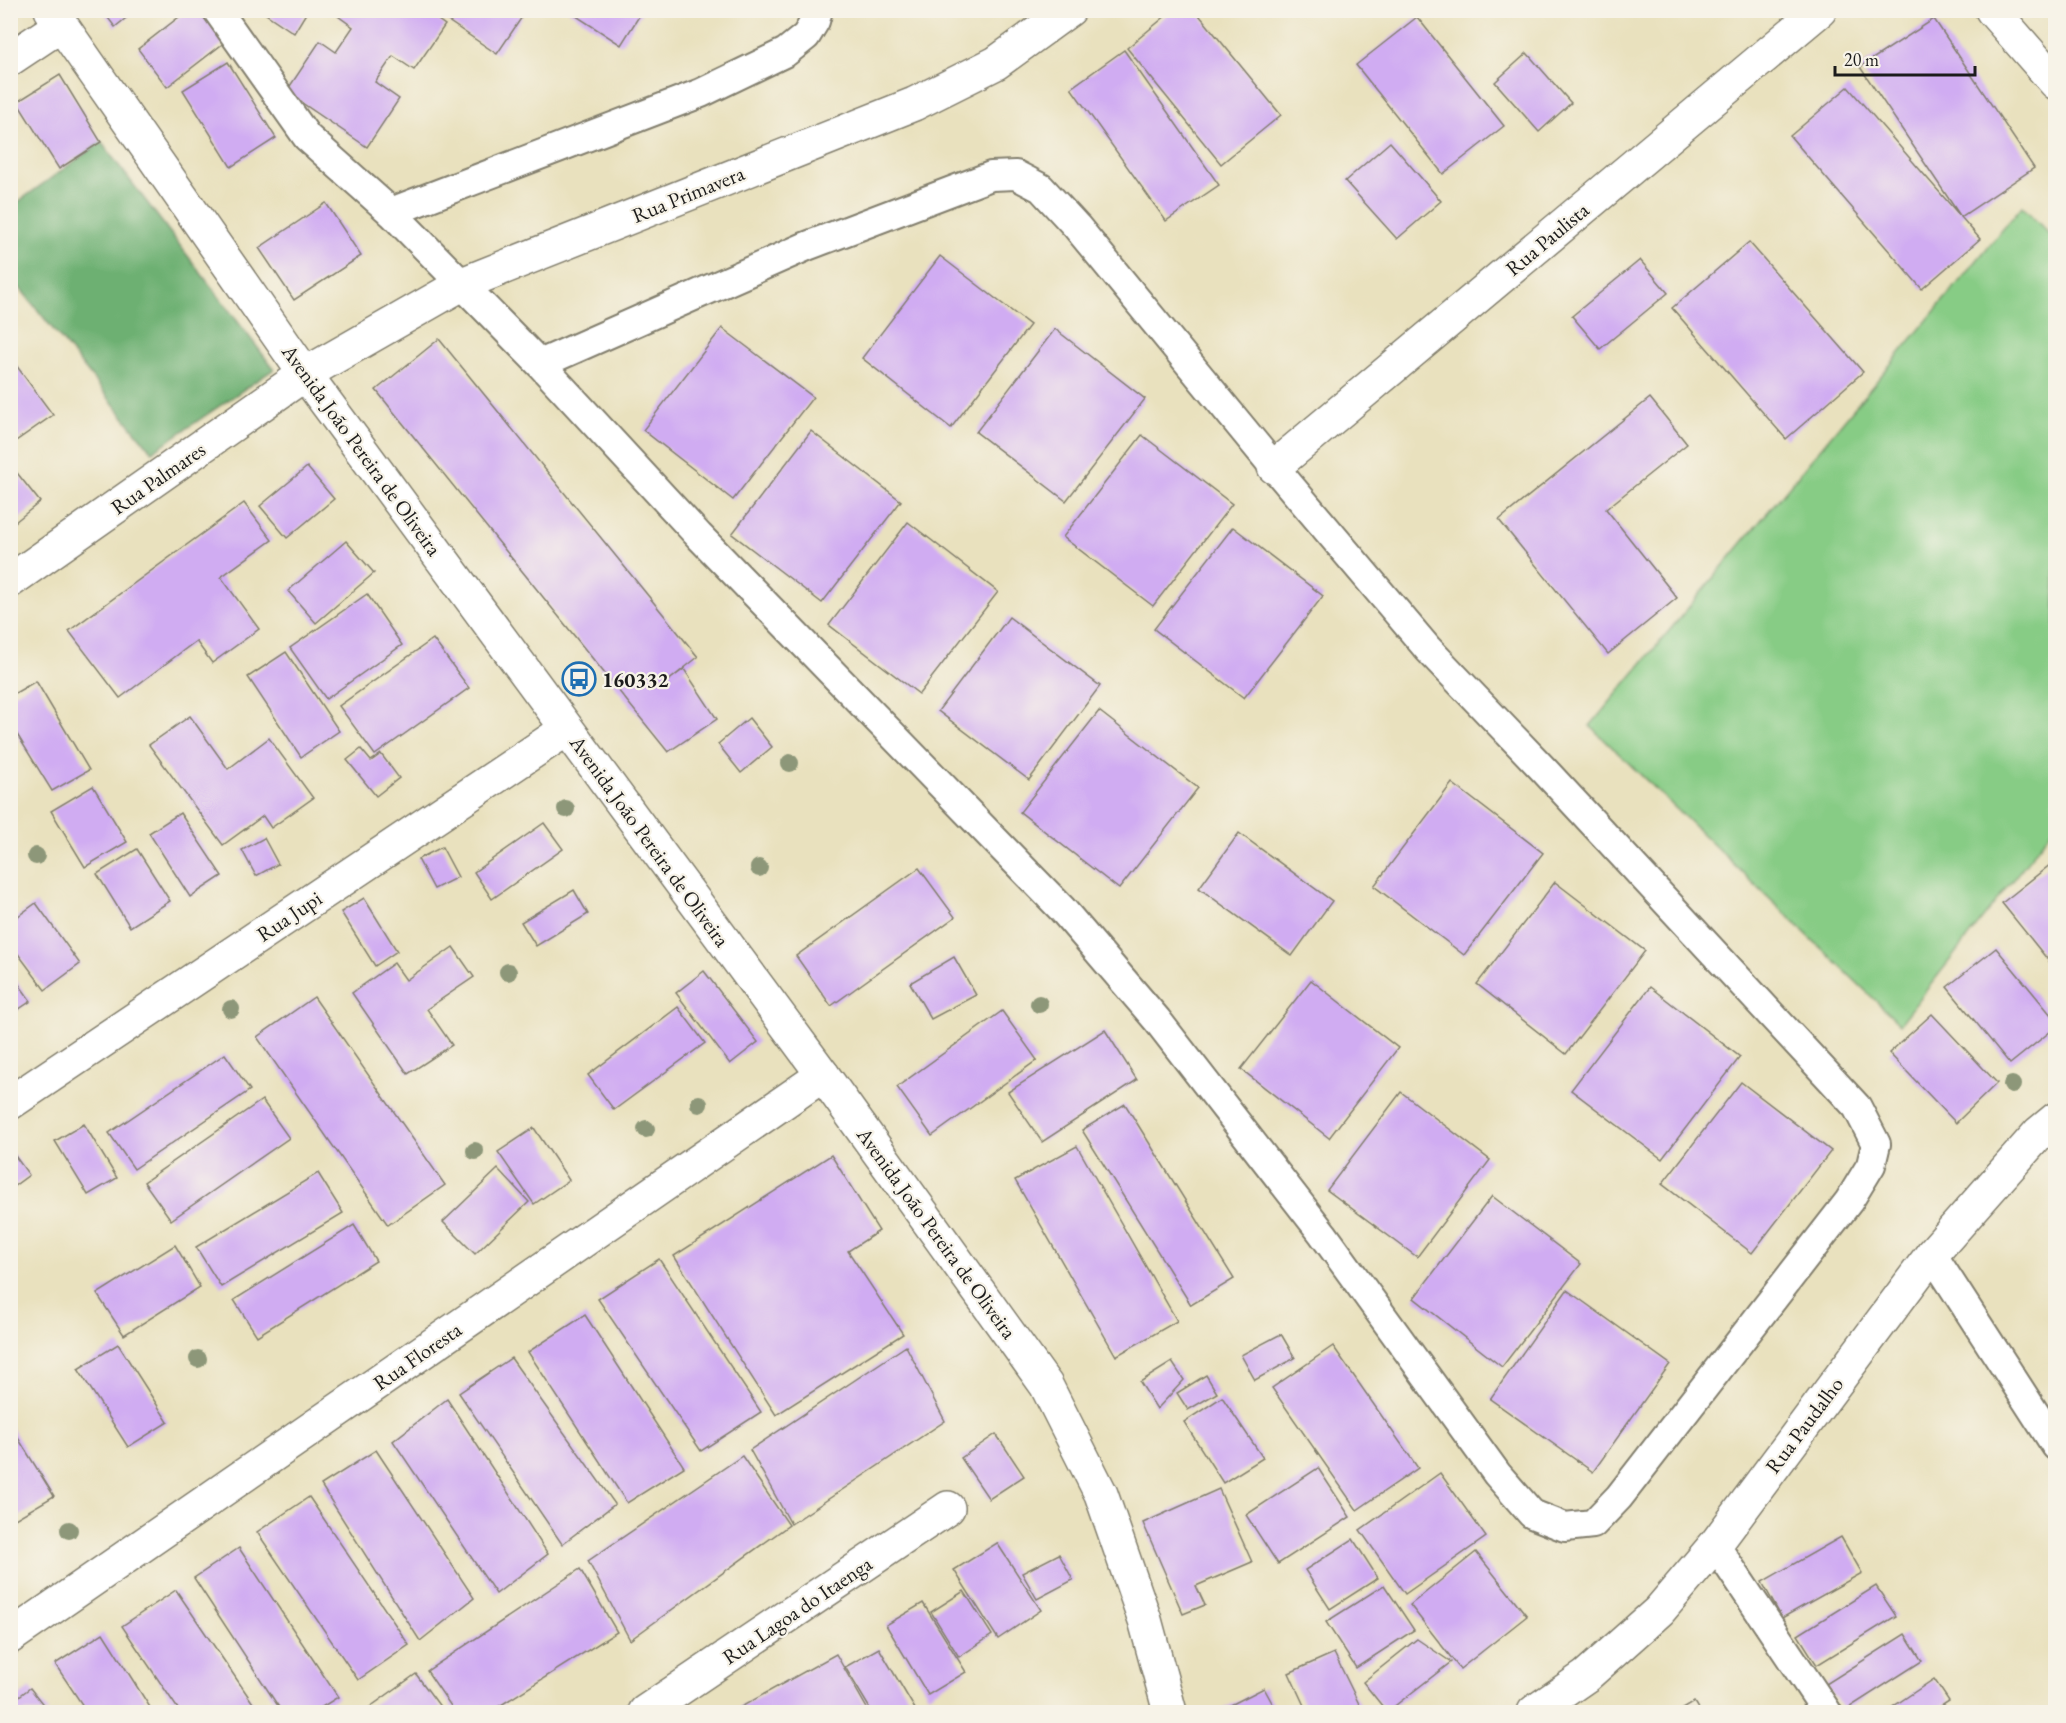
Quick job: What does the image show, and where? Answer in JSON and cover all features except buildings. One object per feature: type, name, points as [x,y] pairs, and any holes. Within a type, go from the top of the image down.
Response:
[{"type":"street","name":"Rua Primavera","points":[[305,374],[462,284],[914,104],[996,63],[1070,10]]},
{"type":"street","name":"Rua Paulista","points":[[1274,467],[1820,10]]},
{"type":"street","points":[[1992,10],[2055,83]]},
{"type":"street","points":[[10,59],[56,18]]},
{"type":"street","name":"Avenida João Pereira de Oliveira","points":[[56,18],[305,374],[823,1075],[1046,1385],[1101,1494],[1144,1620],[1170,1713]]},
{"type":"street","name":"Rua Palmares","points":[[10,581],[305,374]]},
{"type":"street","name":"Rua Jupi","points":[[10,1103],[567,729]]},
{"type":"street","name":"Rua Floresta","points":[[10,1637],[823,1075]]},
{"type":"street","name":"Rua Paudalho","points":[[1534,1713],[1586,1676],[1659,1611],[1714,1545],[1932,1254],[2039,1133],[2055,1119]]},
{"type":"street","name":"Rua Lagoa do Itaenga","points":[[645,1713],[948,1508]]},
{"type":"lane","points":[[217,10],[307,137],[391,212],[540,363],[699,536],[1062,909],[1157,1020],[1316,1224],[1497,1474],[1532,1514],[1565,1527],[1593,1524],[1619,1497],[1849,1201],[1871,1165],[1876,1144],[1857,1107],[1552,778],[1428,649],[1274,467],[1077,227],[1041,188],[1016,175],[991,176],[807,246],[540,363]]},
{"type":"lane","points":[[391,212],[690,97],[786,52],[806,36],[815,21],[818,10]]},
{"type":"lane","points":[[1932,1254],[2055,1446]]},
{"type":"lane","points":[[1714,1545],[1827,1713]]},
{"type":"green space","points":[[101,142],[274,369],[152,452],[11,277],[11,207]]},
{"type":"green space","points":[[2022,206],[2055,240],[2055,826],[1900,1024],[1590,726]]},
{"type":"place","name":"160332","points":[[579,679]]}]
